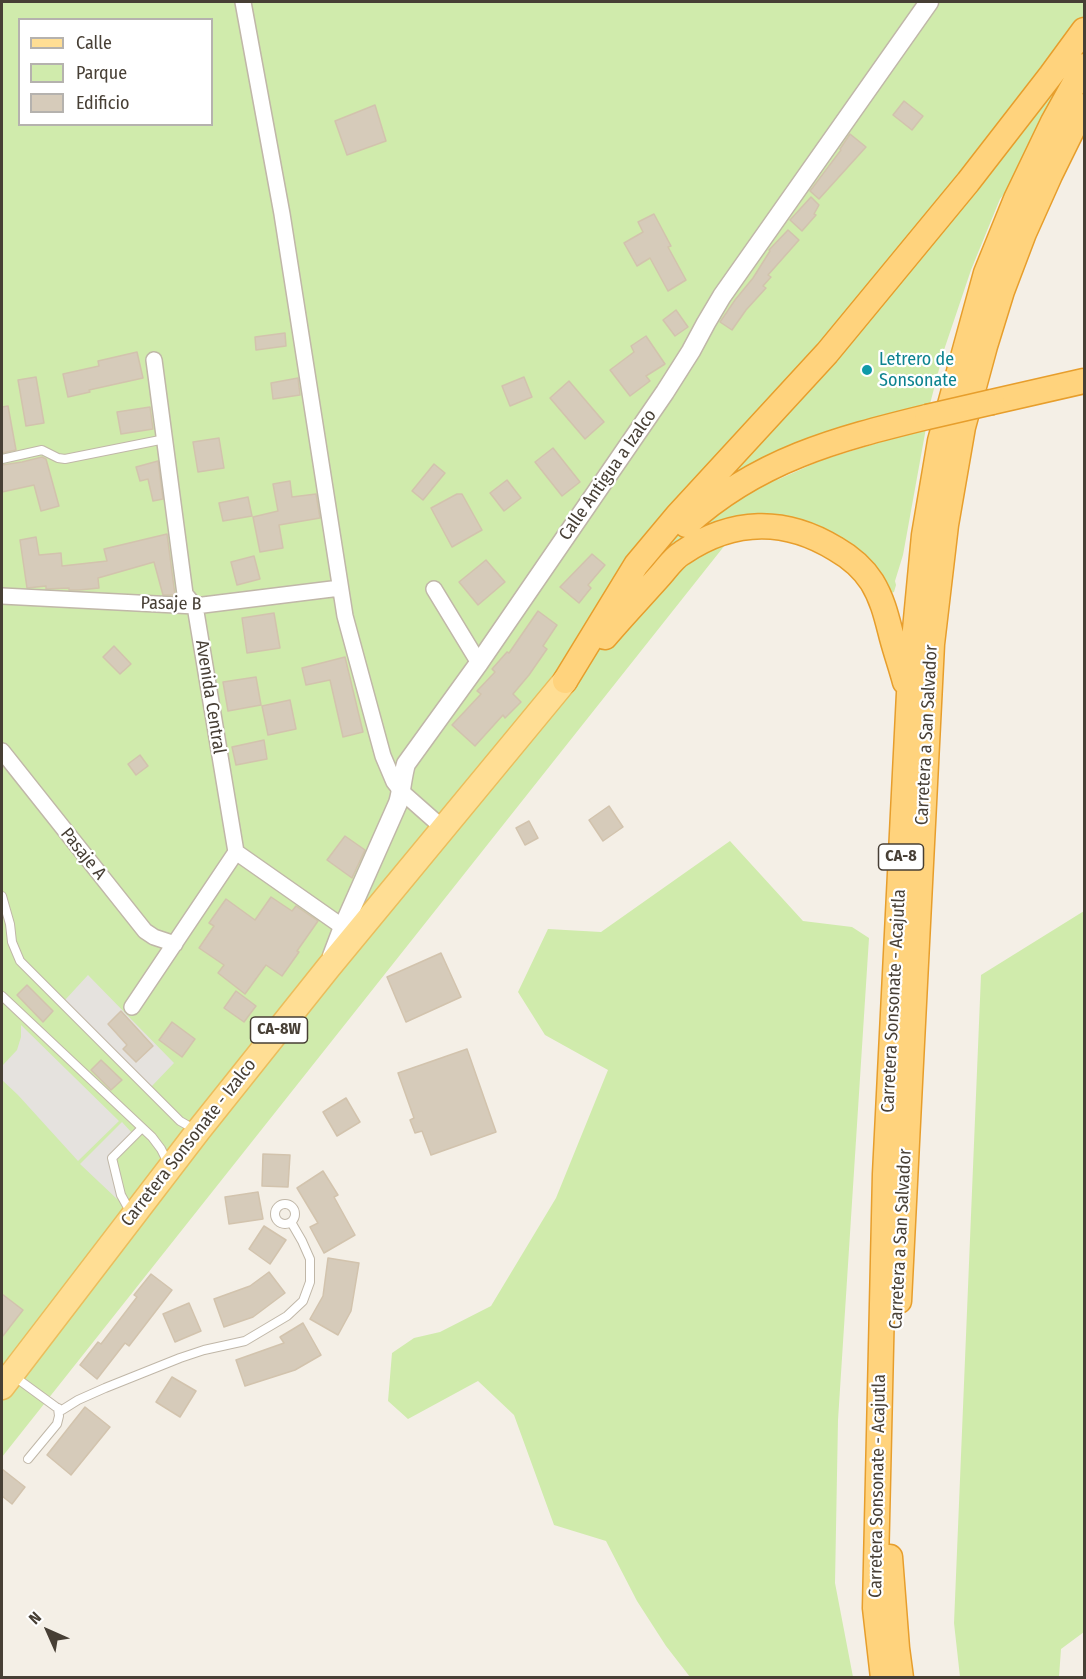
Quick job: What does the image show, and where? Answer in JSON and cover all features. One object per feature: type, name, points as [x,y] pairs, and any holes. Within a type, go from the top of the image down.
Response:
[{"type":"highway","points":[[565,681],[636,565],[677,516],[827,353],[968,182],[1084,30]]},
{"type":"highway","name":"Carretera Sonsonate - Acajutla","points":[[883,1677],[875,1608],[885,1174],[909,693],[924,535],[940,441],[986,273],[1016,199],[1053,122],[1084,66]]},
{"type":"highway","name":"Carretera a San Salvador","points":[[901,1677],[890,1560],[903,1199],[932,644],[946,525],[963,427],[985,346],[1002,291],[1024,233],[1084,106]]},
{"type":"highway","points":[[565,681],[671,540],[708,507],[752,477],[800,454],[843,438],[1084,381]]},
{"type":"highway","points":[[565,681],[679,554],[717,533],[748,526],[765,525],[798,532],[826,543],[859,566],[871,581],[883,606],[909,693]]},
{"type":"main road","name":"Carretera Sonsonate - Izalco","points":[[6,1381],[198,1131],[328,968],[565,681]]},
{"type":"street","points":[[243,2],[282,214],[345,616],[383,756],[394,782],[444,829]]},
{"type":"street","name":"Calle Antigua a Izalco","points":[[328,968],[343,927],[398,803],[406,764],[479,663],[665,392],[722,296],[929,2]]},
{"type":"street","name":"Avenida Central","points":[[154,360],[185,594],[195,606],[236,852]]},
{"type":"street","name":"Pasaje B","points":[[2,596],[195,606],[340,588]]},
{"type":"street","points":[[434,589],[479,663]]},
{"type":"street","name":"Pasaje A","points":[[2,751],[146,931],[154,938],[175,944]]},
{"type":"street","points":[[132,1007],[236,852],[343,927]]},
{"type":"lane","points":[[2,459],[42,450],[65,459],[165,439]]},
{"type":"lane","points":[[2,896],[10,924],[12,942],[20,961],[180,1121],[198,1131]]},
{"type":"lane","points":[[2,996],[142,1128],[161,1149],[170,1168]]},
{"type":"lane","points":[[133,1215],[121,1195],[112,1158],[142,1128]]},
{"type":"lane","points":[[6,1381],[62,1410],[105,1388],[180,1358],[245,1341],[287,1316],[303,1301],[310,1282],[310,1259],[291,1222]]},
{"type":"lane","points":[[28,1459],[57,1424],[58,1408]]},
{"type":"green space","points":[[2,2],[1084,2],[1084,94],[1000,199],[971,270],[944,350],[930,404],[812,437],[777,480],[822,460],[926,428],[894,592],[891,593],[883,577],[859,554],[821,527],[795,519],[748,516],[2,1457]]},
{"type":"green space","points":[[730,841],[803,921],[852,927],[869,938],[838,1420],[835,1583],[853,1677],[690,1677],[666,1646],[637,1601],[606,1541],[554,1525],[514,1415],[478,1381],[408,1419],[388,1401],[392,1353],[414,1338],[440,1332],[491,1306],[556,1198],[608,1070],[545,1035],[518,992],[548,929],[601,932]]},
{"type":"green space","points":[[1084,911],[1084,1632],[1061,1649],[1059,1677],[960,1677],[954,1623],[981,975]]},
{"type":"shaded area","points":[[88,975],[174,1063],[151,1087],[65,1000]]},
{"type":"shaded area","points":[[21,1025],[119,1121],[78,1161],[2,1080],[2,1066],[17,1050],[21,1037]]},
{"type":"shaded area","points":[[122,1122],[133,1134],[109,1158],[119,1195],[117,1199],[80,1164]]},
{"type":"building","points":[[904,101],[923,116],[912,130],[893,115]]},
{"type":"building","points":[[375,105],[386,141],[347,155],[335,121]]},
{"type":"building","points":[[850,134],[866,147],[819,199],[810,191],[841,150]]},
{"type":"building","points":[[811,197],[819,205],[814,214],[816,215],[802,231],[790,220]]},
{"type":"building","points":[[654,214],[686,280],[668,291],[650,258],[637,266],[624,243],[643,232],[638,222]]},
{"type":"building","points":[[788,230],[799,240],[768,275],[771,277],[763,286],[766,288],[732,330],[720,322],[753,278],[769,250]]},
{"type":"building","points":[[676,310],[688,327],[675,336],[663,320]]},
{"type":"building","points":[[285,333],[286,346],[256,350],[255,337]]},
{"type":"building","points":[[646,336],[665,364],[646,376],[650,381],[630,396],[610,370],[634,352],[631,346]]},
{"type":"building","points":[[137,352],[143,378],[68,397],[63,374],[99,366],[98,361]]},
{"type":"building","points":[[36,377],[44,423],[26,426],[18,380]]},
{"type":"building","points":[[524,377],[532,397],[510,406],[502,386]]},
{"type":"building","points":[[298,378],[300,395],[273,399],[271,383]]},
{"type":"building","points":[[569,381],[604,422],[585,439],[550,398]]},
{"type":"building","points":[[8,406],[16,450],[2,453],[2,407]]},
{"type":"building","points":[[150,407],[153,429],[121,434],[117,412]]},
{"type":"building","points":[[219,438],[224,468],[198,472],[193,442]]},
{"type":"building","points":[[553,448],[580,482],[562,496],[535,462]]},
{"type":"building","points":[[42,457],[46,459],[59,506],[41,511],[34,485],[2,492],[2,465]]},
{"type":"building","points":[[158,461],[163,499],[153,501],[148,479],[140,481],[136,467]]},
{"type":"building","points":[[434,464],[445,473],[423,500],[412,491]]},
{"type":"building","points":[[507,480],[521,498],[504,511],[490,493]]},
{"type":"building","points":[[290,481],[292,497],[316,494],[320,518],[279,525],[283,548],[260,552],[253,517],[278,511],[273,484]]},
{"type":"building","points":[[457,494],[462,494],[482,530],[452,547],[431,508]]},
{"type":"building","points":[[248,497],[252,516],[223,521],[219,503]]},
{"type":"building","points":[[167,534],[175,595],[163,595],[154,562],[98,578],[99,588],[69,590],[69,588],[46,589],[46,586],[27,588],[20,540],[36,537],[39,555],[61,553],[62,566],[107,561],[104,549]]},
{"type":"building","points":[[592,554],[605,565],[588,585],[591,588],[579,603],[560,587]]},
{"type":"building","points":[[254,556],[260,579],[237,585],[231,562]]},
{"type":"building","points":[[486,560],[505,582],[478,605],[459,582]]},
{"type":"building","points":[[538,611],[557,625],[543,646],[547,649],[513,694],[521,702],[505,718],[503,715],[475,746],[452,725],[481,694],[477,691],[495,672],[492,669],[507,652],[509,653]]},
{"type":"building","points":[[274,613],[280,648],[247,653],[242,618]]},
{"type":"building","points":[[114,646],[131,664],[120,674],[103,657]]},
{"type":"building","points":[[345,657],[363,732],[343,737],[330,680],[306,685],[302,668]]},
{"type":"building","points":[[256,677],[261,705],[228,711],[223,682]]},
{"type":"building","points":[[290,700],[296,729],[268,735],[262,706]]},
{"type":"building","points":[[264,740],[267,759],[236,765],[232,747]]},
{"type":"building","points":[[140,755],[148,766],[136,775],[128,764]]},
{"type":"building","points":[[609,806],[623,827],[603,841],[589,820]]},
{"type":"building","points":[[529,821],[538,838],[525,845],[516,828]]},
{"type":"building","points":[[345,836],[365,850],[352,878],[327,860]]},
{"type":"building","points":[[271,897],[292,911],[296,906],[318,921],[282,976],[266,965],[245,994],[218,973],[224,965],[199,948],[214,926],[209,923],[226,899],[255,920]]},
{"type":"building","points":[[441,953],[461,997],[406,1022],[387,977]]},
{"type":"building","points":[[27,985],[53,1011],[43,1022],[17,995]]},
{"type":"building","points":[[236,991],[256,1006],[244,1022],[224,1008]]},
{"type":"building","points":[[121,1011],[153,1046],[136,1062],[123,1049],[127,1045],[108,1024]]},
{"type":"building","points":[[172,1022],[195,1039],[182,1057],[159,1040]]},
{"type":"building","points":[[467,1049],[496,1132],[431,1155],[422,1131],[415,1133],[410,1120],[414,1118],[398,1073]]},
{"type":"building","points":[[101,1060],[122,1080],[111,1090],[91,1070]]},
{"type":"building","points":[[346,1098],[360,1122],[337,1136],[323,1112]]},
{"type":"building","points":[[263,1154],[290,1155],[288,1187],[262,1186]]},
{"type":"building","points":[[323,1171],[338,1195],[334,1197],[355,1235],[324,1253],[310,1227],[318,1223],[297,1188]]},
{"type":"building","points":[[258,1192],[263,1219],[229,1224],[225,1197]]},
{"type":"building","points":[[264,1226],[286,1240],[270,1264],[249,1249]]},
{"type":"building","points":[[328,1258],[359,1263],[351,1311],[338,1335],[310,1319],[323,1296]]},
{"type":"building","points":[[269,1272],[285,1293],[253,1317],[224,1327],[214,1299],[250,1286]]},
{"type":"building","points":[[151,1274],[172,1290],[129,1346],[125,1343],[97,1379],[80,1365],[98,1342],[101,1344],[137,1297],[134,1295]]},
{"type":"building","points":[[2,1294],[23,1310],[2,1337]]},
{"type":"building","points":[[189,1303],[201,1331],[175,1342],[163,1314]]},
{"type":"building","points":[[303,1323],[321,1355],[295,1370],[245,1386],[236,1360],[284,1343],[280,1337]]},
{"type":"building","points":[[172,1377],[196,1391],[180,1417],[156,1402]]},
{"type":"building","points":[[85,1407],[110,1427],[71,1475],[47,1455]]},
{"type":"building","points":[[2,1469],[25,1487],[12,1504],[2,1496]]},
{"type":"place","name":"Letrero de Sonsonate","points":[[867,370]]}]
